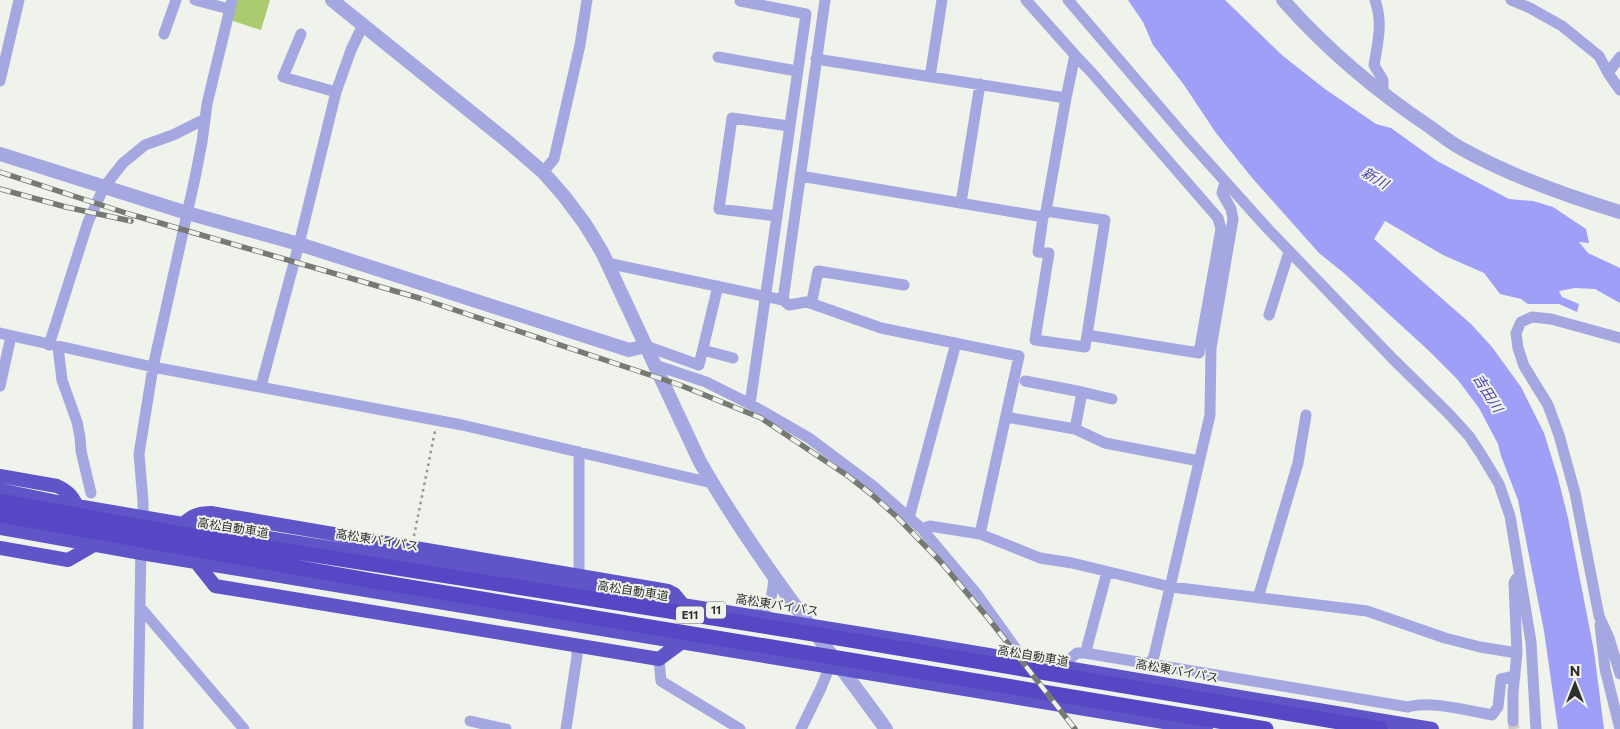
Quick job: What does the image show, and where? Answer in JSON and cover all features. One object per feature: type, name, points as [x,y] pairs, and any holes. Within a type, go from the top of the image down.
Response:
[{"type":"highway","points":[[0,476],[66,489],[72,495],[77,506]]},
{"type":"highway","name":"高松東バイパス","points":[[0,490],[77,506],[183,524],[1061,666],[1432,729]]},
{"type":"highway","name":"高松自動車道","points":[[0,501],[185,535],[816,635],[1380,729]]},
{"type":"highway","points":[[183,524],[200,513],[211,513],[668,591],[674,594],[683,605]]},
{"type":"highway","name":"E11","points":[[0,516],[363,579],[1266,729]]},
{"type":"highway","points":[[0,528],[1206,729]]},
{"type":"highway","points":[[0,548],[68,560],[94,545]]},
{"type":"highway","points":[[196,562],[215,586],[438,623],[659,659],[682,642]]},
{"type":"highway","points":[[438,623],[442,603]]},
{"type":"street","points":[[0,81],[19,0]]},
{"type":"street","points":[[164,34],[176,0]]},
{"type":"street","points":[[138,729],[143,517],[139,454],[153,366],[230,4],[195,0]]},
{"type":"street","points":[[332,0],[507,141],[543,172],[564,196],[585,224],[607,263],[700,462],[712,483],[741,529],[811,625],[836,667],[886,729]]},
{"type":"street","points":[[543,172],[554,159],[580,45],[587,0]]},
{"type":"street","points":[[783,300],[825,0]]},
{"type":"street","points":[[930,76],[942,0]]},
{"type":"street","points":[[1026,0],[1218,218],[1221,229],[1199,353],[1087,335]]},
{"type":"street","points":[[1068,0],[1289,252],[1469,436],[1498,484],[1510,516],[1531,642],[1536,729]]},
{"type":"street","points":[[1284,0],[1344,62],[1395,104],[1464,150],[1536,184],[1620,212]]},
{"type":"street","points":[[1376,0],[1380,13],[1380,24],[1374,65],[1383,80],[1383,94]]},
{"type":"street","points":[[1511,0],[1530,8],[1562,26],[1599,56],[1620,90]]},
{"type":"street","points":[[740,2],[806,14],[750,404]]},
{"type":"street","points":[[261,386],[299,244],[336,92],[351,50],[363,25]]},
{"type":"street","points":[[300,34],[283,77],[336,92]]},
{"type":"street","points":[[800,176],[961,204],[1044,214],[1105,220],[1085,347],[1035,340],[1049,253],[1038,252],[1044,214],[1075,55]]},
{"type":"street","points":[[718,57],[797,71]]},
{"type":"street","points":[[1608,73],[1620,57]]},
{"type":"street","points":[[816,59],[1066,98]]},
{"type":"street","points":[[961,204],[980,84]]},
{"type":"street","points":[[776,216],[719,208],[732,118],[789,126]]},
{"type":"street","points":[[91,493],[81,451],[77,422],[62,380],[53,346],[88,222],[104,186],[123,163],[145,145],[174,135],[206,119]]},
{"type":"street","points":[[0,154],[187,212],[299,244],[629,350],[646,346],[699,365],[718,286]]},
{"type":"street","points":[[1150,664],[1154,656],[1171,587],[1210,415],[1211,348],[1233,219],[1231,209],[1222,193],[1226,182]]},
{"type":"street","points":[[1269,315],[1289,252]]},
{"type":"street","points":[[607,263],[783,300],[789,305],[812,301],[818,271],[904,285]]},
{"type":"street","points":[[807,302],[881,328],[1019,356],[980,534]]},
{"type":"street","points":[[1620,338],[1551,319],[1532,317],[1521,322],[1516,333],[1518,348],[1524,366],[1548,406],[1559,436],[1575,493],[1599,616],[1605,669],[1620,729]]},
{"type":"street","points":[[0,386],[6,334],[53,346],[153,366],[437,420],[712,483]]},
{"type":"street","points":[[909,518],[956,343]]},
{"type":"street","points":[[703,350],[733,358]]},
{"type":"street","points":[[655,365],[706,382],[750,404],[809,438],[873,486],[922,529],[976,593],[1024,660]]},
{"type":"street","points":[[1025,381],[1112,399]]},
{"type":"street","points":[[1075,429],[1082,392]]},
{"type":"street","points":[[1258,598],[1298,463],[1306,415]]},
{"type":"street","points":[[1006,417],[1075,429],[1105,443],[1199,461]]},
{"type":"street","points":[[579,452],[580,576]]},
{"type":"street","points":[[922,529],[930,526],[980,534],[1040,558],[1171,587],[1367,611],[1445,638],[1480,647],[1517,652]]},
{"type":"street","points":[[1087,647],[1107,572]]},
{"type":"street","points":[[1513,722],[1517,652],[1514,583],[1518,573]]},
{"type":"street","points":[[753,616],[760,614],[770,601],[774,575]]},
{"type":"street","points":[[140,607],[244,729]]},
{"type":"street","points":[[1599,616],[1610,638],[1620,674]]},
{"type":"street","points":[[566,729],[577,645]]},
{"type":"street","points":[[1061,666],[1077,653],[1085,653],[1408,707],[1417,704],[1428,704],[1492,715],[1498,707],[1502,679],[1515,676]]},
{"type":"street","points":[[659,659],[661,681],[740,729]]},
{"type":"street","points":[[801,729],[821,688],[836,667]]},
{"type":"street","points":[[1404,724],[1408,707]]},
{"type":"street","points":[[470,721],[506,729]]},
{"type":"path","points":[[414,538],[437,420]]},
{"type":"green space","points":[[237,0],[270,0],[261,30],[230,20]]},
{"type":"water","points":[[1128,0],[1225,0],[1283,56],[1325,89],[1376,124],[1391,128],[1437,161],[1509,199],[1533,201],[1553,207],[1586,229],[1589,243],[1579,242],[1588,253],[1620,268],[1620,303],[1595,289],[1575,288],[1559,291],[1562,297],[1579,304],[1577,312],[1559,304],[1528,304],[1521,299],[1500,294],[1484,273],[1443,255],[1385,221],[1374,239],[1471,324],[1492,347],[1521,387],[1544,433],[1568,518],[1594,651],[1604,729],[1558,729],[1544,631],[1518,500],[1498,444],[1479,408],[1458,380],[1428,350],[1345,274],[1319,253],[1253,179],[1216,133],[1184,85],[1153,45],[1143,22]]},
{"type":"tunnel","points":[[1513,721],[1514,729]]},
{"type":"railway","points":[[0,172],[129,214],[419,298],[680,385],[761,418],[848,476],[897,517],[940,561],[988,618],[1075,729]]},
{"type":"railway","points":[[0,189],[66,207],[131,221]]},
{"type":"water label","name":"新川","points":[[1375,178]]},
{"type":"water label","name":"吉田川","points":[[1488,393]]}]
